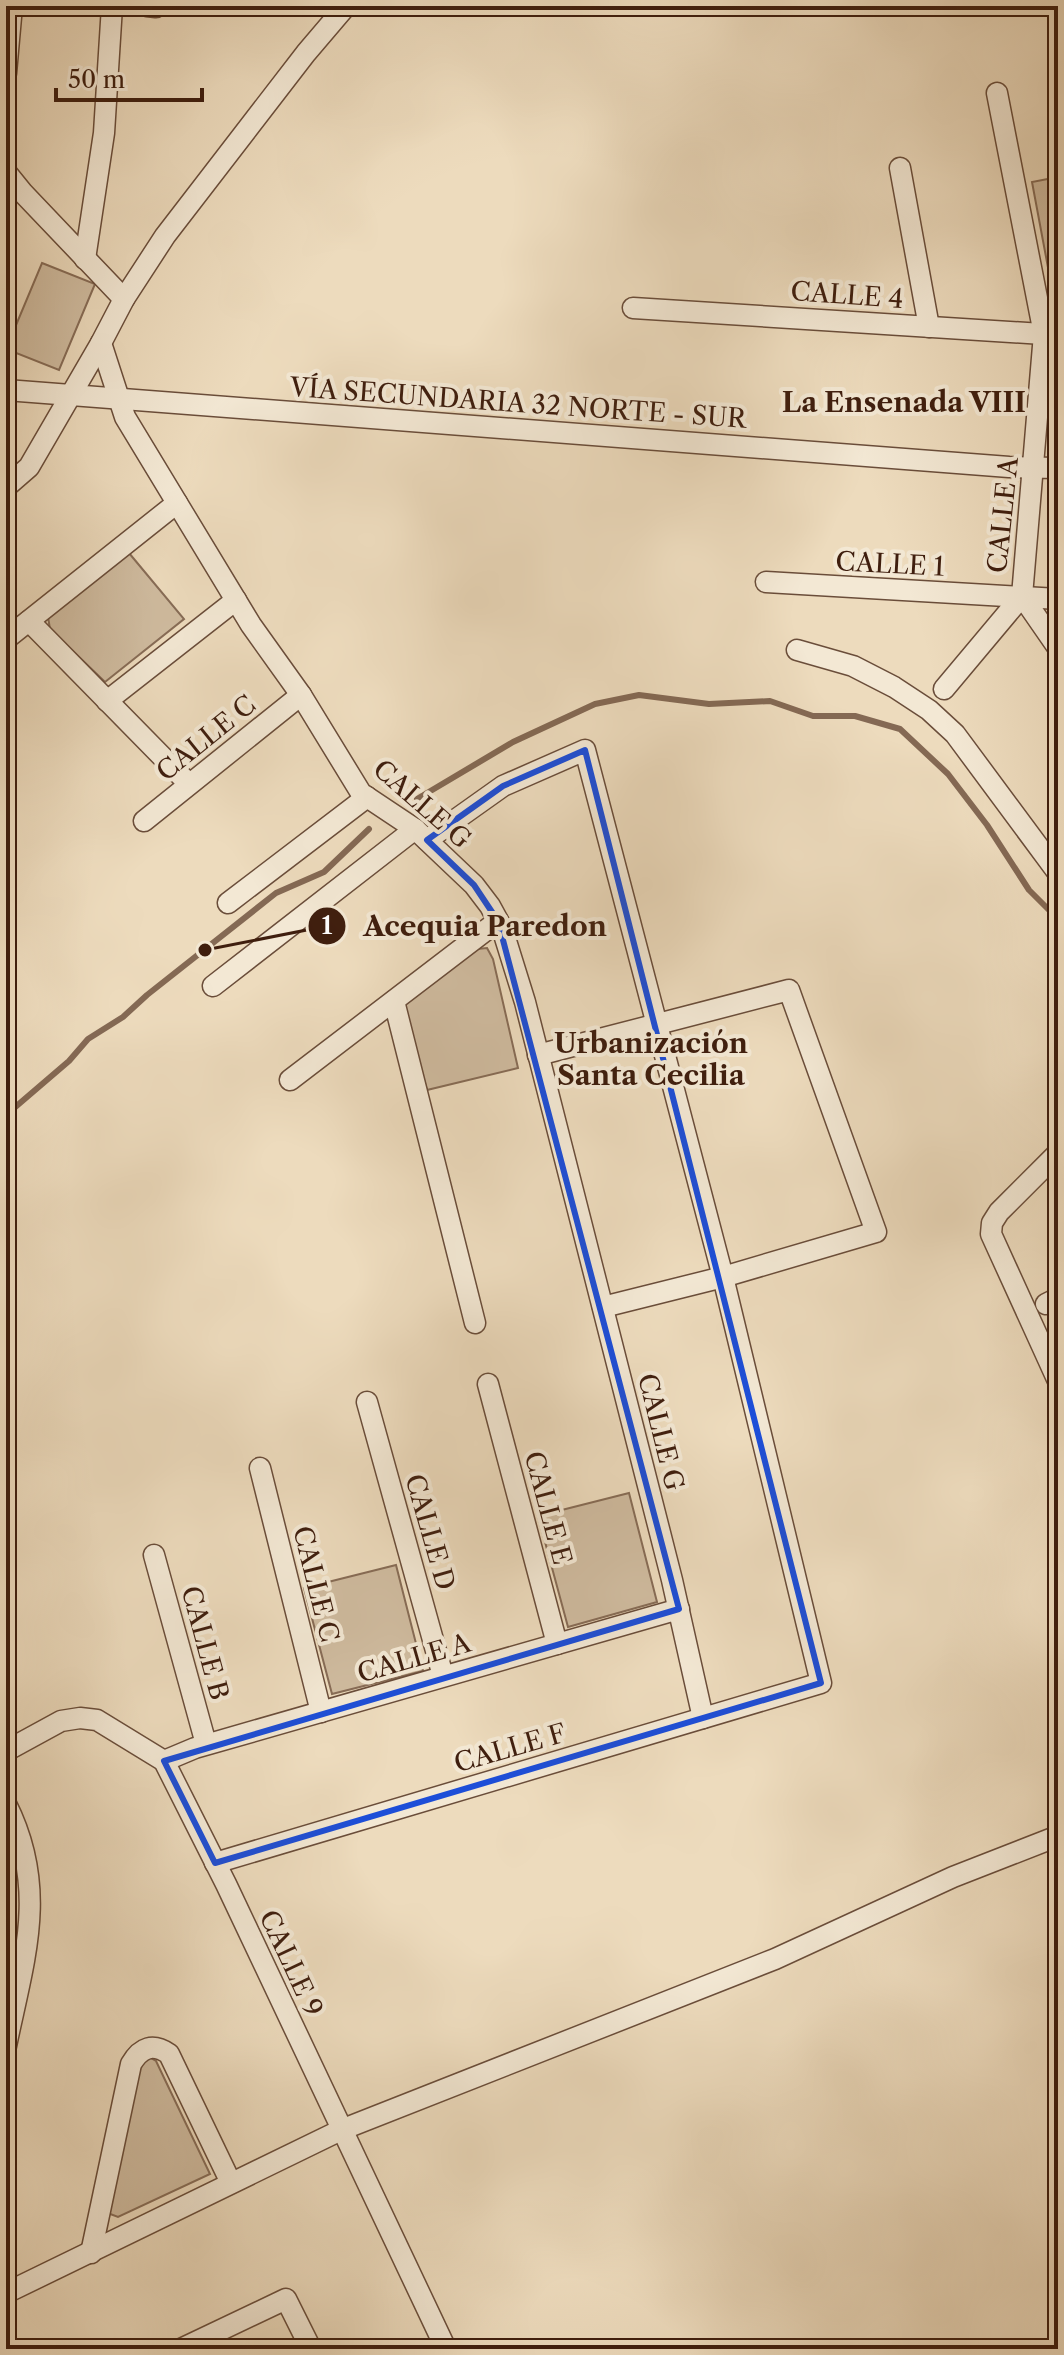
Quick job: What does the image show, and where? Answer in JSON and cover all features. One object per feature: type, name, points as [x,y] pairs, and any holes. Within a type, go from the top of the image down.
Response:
[{"type":"street","points":[[6,73],[12,6]]},
{"type":"street","points":[[85,259],[104,133],[112,6]]},
{"type":"street","points":[[147,6],[156,7]]},
{"type":"street","points":[[6,487],[29,467],[124,299],[165,236],[346,6]]},
{"type":"street","name":"CALLE A","points":[[997,93],[1051,334],[1022,596],[1058,648]]},
{"type":"street","points":[[900,168],[929,327]]},
{"type":"street","points":[[6,172],[14,199],[85,259],[124,299]]},
{"type":"street","name":"CALLE 4","points":[[633,308],[1051,334]]},
{"type":"street","name":"CALLE G","points":[[101,343],[125,417],[236,600],[301,695],[361,793],[421,834],[474,885],[498,921],[513,958],[603,1307],[679,1609],[703,1718]]},
{"type":"street","name":"VÍA SECUNDARIA 32 NORTE - SUR","points":[[6,390],[1009,467],[1058,468]]},
{"type":"street","points":[[6,639],[177,503]]},
{"type":"street","name":"CALLE 1","points":[[766,582],[1058,599]]},
{"type":"street","points":[[944,689],[1022,596]]},
{"type":"street","points":[[107,701],[236,600]]},
{"type":"street","points":[[29,621],[189,784]]},
{"type":"street","points":[[797,650],[853,666],[929,710],[955,734],[1058,873]]},
{"type":"street","name":"CALLE C","points":[[144,821],[301,695]]},
{"type":"street","points":[[213,986],[421,834],[503,786],[585,750],[723,1277]]},
{"type":"street","points":[[228,903],[367,797]]},
{"type":"street","points":[[290,1080],[498,921]]},
{"type":"street","points":[[538,1055],[789,990],[876,1232],[723,1277],[603,1307]]},
{"type":"street","points":[[394,1001],[475,1323]]},
{"type":"street","points":[[1058,1153],[999,1212],[992,1223],[991,1234],[1058,1381]]},
{"type":"street","name":"CALLE F","points":[[215,1863],[821,1683],[723,1277]]},
{"type":"street","name":"CALLE E","points":[[488,1384],[557,1644]]},
{"type":"street","name":"CALLE D","points":[[367,1402],[443,1676]]},
{"type":"street","name":"CALLE C","points":[[260,1468],[321,1712]]},
{"type":"street","name":"CALLE B","points":[[154,1555],[206,1744]]},
{"type":"street","name":"CALLE A","points":[[164,1761],[206,1744],[679,1609]]},
{"type":"street","points":[[6,1751],[61,1721],[80,1718],[97,1720],[164,1761]]},
{"type":"street","name":"CALLE 9","points":[[164,1761],[446,2349]]},
{"type":"street","points":[[6,1804],[27,1863],[31,1909],[27,1953],[6,2046]]},
{"type":"street","points":[[6,2293],[341,2130],[775,1959],[953,1877],[1058,1836]]},
{"type":"street","points":[[91,2253],[131,2064],[137,2053],[149,2047],[160,2047],[169,2054],[231,2183]]},
{"type":"street","points":[[181,2349],[286,2299],[311,2349]]},
{"type":"highlighted area","points":[[585,750],[821,1683],[215,1863],[164,1761],[679,1609],[498,921],[474,885],[427,840],[503,786]]},
{"type":"shaded area","points":[[1058,177],[1058,321],[1032,182]]},
{"type":"shaded area","points":[[42,263],[95,284],[59,370],[6,349]]},
{"type":"shaded area","points":[[129,553],[184,619],[105,682],[50,629],[48,617]]},
{"type":"shaded area","points":[[487,948],[493,959],[518,1068],[427,1090],[402,1007],[477,949]]},
{"type":"shaded area","points":[[629,1493],[657,1602],[568,1627],[538,1516]]},
{"type":"shaded area","points":[[396,1565],[423,1671],[332,1694],[304,1588]]},
{"type":"shaded area","points":[[149,2057],[156,2061],[210,2174],[118,2217],[105,2212],[135,2062]]},
{"type":"waterway","points":[[417,799],[513,742],[595,704],[639,695],[709,704],[770,701],[813,716],[855,716],[900,729],[948,774],[987,825],[1029,890],[1058,919]]},
{"type":"waterway","points":[[6,1115],[69,1061],[88,1039],[123,1017],[276,893],[324,872],[369,829]]},
{"type":"place","name":"Acequia Paredon","points":[[205,950]]},
{"type":"district","name":"La Ensenada VIII","points":[[904,402]]},
{"type":"district","name":"Urbanización Santa Cecilia","points":[[651,1059]]}]
